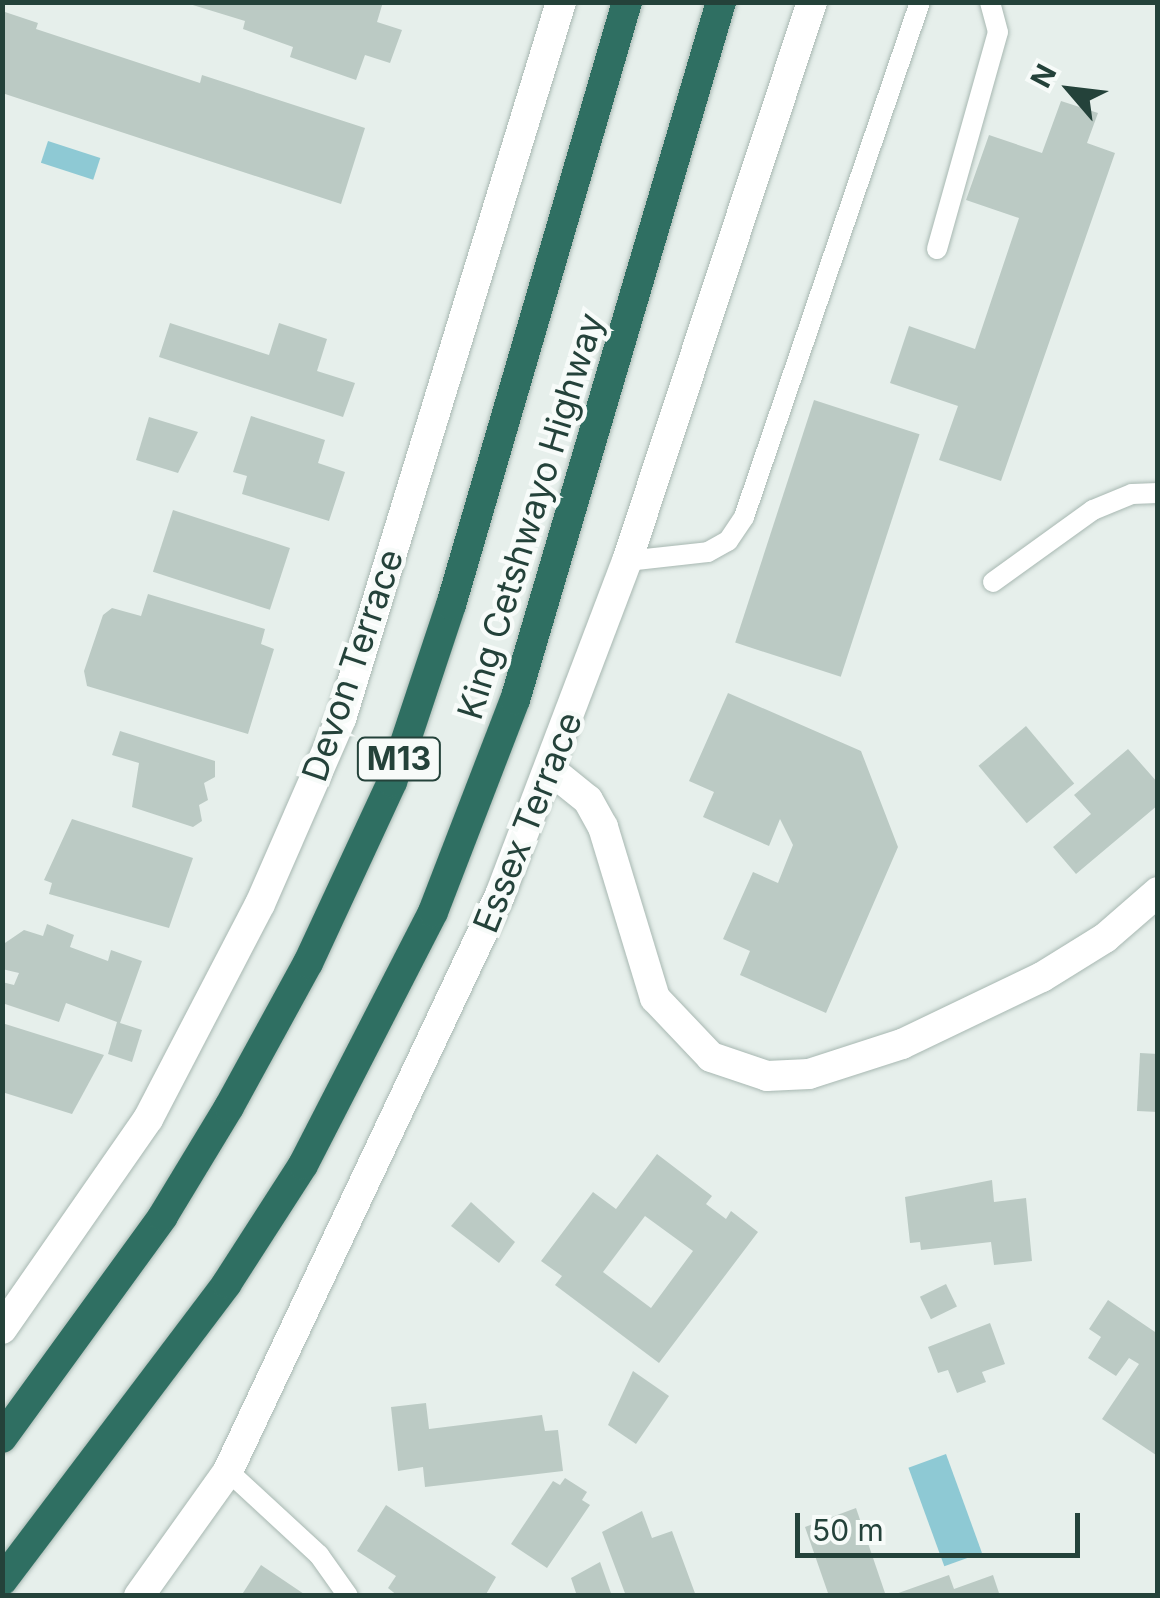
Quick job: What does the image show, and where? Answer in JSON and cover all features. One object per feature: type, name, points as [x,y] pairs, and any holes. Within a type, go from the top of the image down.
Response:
[{"type":"highway","name":"King Cetshwayo Highway","points":[[2,1438],[172,1201],[308,963],[360,854],[450,605],[627,2]]},
{"type":"highway","name":"King Cetshwayo Highway","points":[[2,1581],[150,1394],[284,1194],[433,912],[515,700],[721,2]]},
{"type":"street","name":"Devon Terrace","points":[[2,1329],[148,1119],[260,904],[341,719],[561,2]]},
{"type":"street","name":"Essex Terrace","points":[[140,1596],[228,1471],[500,895],[552,770],[628,562],[812,2]]},
{"type":"street","points":[[552,770],[588,800],[604,827],[654,998],[711,1057],[768,1076],[808,1074],[920,1036],[1042,978],[1105,938],[1158,892]]},
{"type":"lane","points":[[628,562],[708,552],[728,540],[744,517],[920,2]]},
{"type":"lane","points":[[936,249],[998,32],[990,2]]},
{"type":"lane","points":[[993,582],[1093,510],[1132,494],[1158,493]]},
{"type":"lane","points":[[228,1471],[319,1555],[348,1596]]},
{"type":"water","points":[[48,141],[100,158],[93,180],[41,163]]},
{"type":"water","points":[[946,1454],[982,1553],[944,1566],[908,1468]]},
{"type":"building","points":[[183,2],[383,2],[377,22],[402,30],[390,63],[365,55],[356,80],[290,57],[293,47],[243,29],[245,21]]},
{"type":"building","points":[[2,11],[38,23],[36,29],[200,83],[202,75],[365,128],[341,204],[2,93]]},
{"type":"building","points":[[1061,101],[1098,113],[1087,143],[1115,153],[1001,481],[939,460],[958,406],[890,383],[909,326],[975,349],[1019,218],[966,200],[989,135],[1042,153]]},
{"type":"building","points":[[170,323],[269,355],[279,323],[327,339],[317,371],[355,383],[343,417],[159,357]]},
{"type":"building","points":[[814,400],[920,434],[841,677],[735,643]]},
{"type":"building","points":[[251,416],[325,440],[318,463],[345,472],[329,521],[242,494],[247,476],[233,472]]},
{"type":"building","points":[[149,417],[198,432],[178,473],[136,460]]},
{"type":"building","points":[[173,510],[290,548],[270,610],[153,572]]},
{"type":"building","points":[[148,594],[265,629],[261,644],[274,649],[248,734],[87,686],[84,671],[103,615],[112,608],[141,616]]},
{"type":"building","points":[[728,693],[861,751],[898,847],[826,1013],[740,975],[750,951],[723,939],[753,872],[778,883],[793,845],[780,819],[769,846],[703,817],[714,792],[689,781]]},
{"type":"building","points":[[1026,726],[1074,783],[1027,823],[979,766]]},
{"type":"building","points":[[120,731],[215,761],[215,777],[204,783],[208,800],[199,805],[202,821],[193,827],[132,807],[139,763],[112,755]]},
{"type":"building","points":[[1128,749],[1158,783],[1158,805],[1076,874],[1053,847],[1091,814],[1074,795]]},
{"type":"building","points":[[72,819],[193,858],[169,928],[49,894],[52,883],[44,880]]},
{"type":"building","points":[[47,924],[74,935],[70,947],[108,961],[111,950],[142,961],[120,1023],[142,1030],[132,1062],[108,1054],[117,1022],[66,1003],[59,1022],[2,1003],[2,982],[14,985],[19,973],[2,969],[2,945],[24,930],[43,936]]},
{"type":"building","points":[[2,1023],[104,1055],[72,1114],[2,1092]]},
{"type":"building","points":[[1140,1053],[1158,1054],[1158,1112],[1137,1111]]},
{"type":"building","points":[[657,1154],[712,1196],[706,1204],[726,1219],[731,1211],[758,1232],[659,1363],[555,1285],[562,1276],[541,1261],[593,1192],[616,1209]],"holes":[[[645,1216],[693,1251],[651,1308],[603,1272]]]},
{"type":"building","points":[[992,1180],[994,1202],[1026,1198],[1032,1261],[994,1265],[991,1242],[921,1250],[920,1242],[910,1243],[905,1197]]},
{"type":"building","points":[[471,1202],[515,1242],[499,1263],[451,1226]]},
{"type":"building","points":[[946,1284],[957,1306],[931,1319],[920,1297]]},
{"type":"building","points":[[1108,1300],[1158,1334],[1156,1455],[1102,1419],[1139,1364],[1129,1358],[1116,1376],[1088,1358],[1101,1337],[1089,1329]]},
{"type":"building","points":[[990,1323],[1005,1364],[982,1372],[986,1382],[957,1393],[948,1370],[938,1373],[928,1347]]},
{"type":"building","points":[[633,1371],[669,1396],[636,1444],[608,1425]]},
{"type":"building","points":[[426,1403],[429,1429],[542,1415],[545,1431],[558,1430],[563,1471],[425,1487],[423,1467],[398,1471],[391,1407]]},
{"type":"building","points":[[565,1478],[587,1492],[582,1500],[590,1505],[547,1568],[511,1544],[553,1481],[560,1485]]},
{"type":"building","points":[[386,1505],[496,1577],[485,1596],[398,1596],[388,1588],[396,1576],[357,1551]]},
{"type":"building","points":[[856,1508],[886,1596],[829,1596],[805,1527]]},
{"type":"building","points":[[642,1511],[652,1538],[672,1531],[696,1596],[626,1596],[602,1532]]},
{"type":"building","points":[[600,1562],[612,1596],[577,1596],[571,1578]]},
{"type":"building","points":[[261,1565],[307,1596],[241,1596]]},
{"type":"building","points":[[949,1575],[954,1589],[993,1575],[1000,1596],[890,1596]]}]
